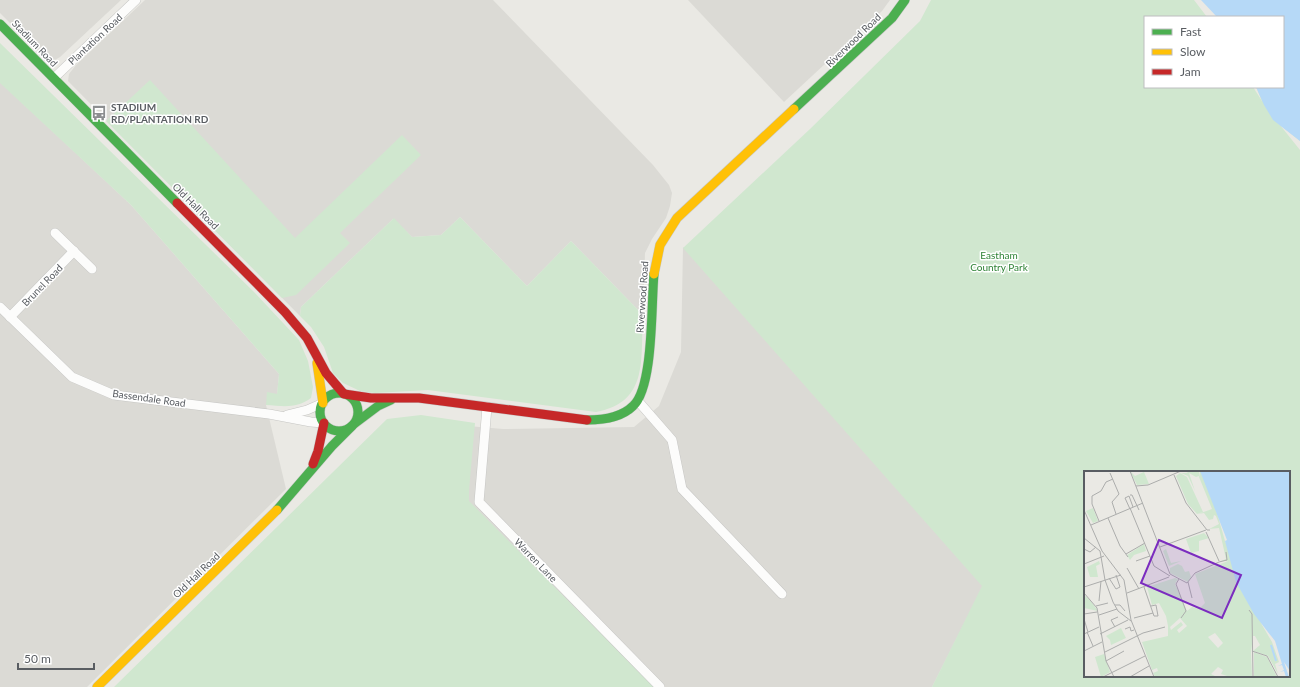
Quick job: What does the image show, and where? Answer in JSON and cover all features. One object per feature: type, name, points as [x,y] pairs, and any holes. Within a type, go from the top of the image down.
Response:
[{"type":"street","name":"Plantation Road","points":[[54,78],[136,0]]},
{"type":"street","name":"Riverwood Road","points":[[638,401],[648,369],[654,270],[657,253],[665,236],[677,218],[892,18],[905,0]]},
{"type":"street","name":"Stadium Road","points":[[0,24],[54,78]]},
{"type":"street","name":"Old Hall Road","points":[[54,78],[285,312],[307,338],[330,380],[343,394]]},
{"type":"street","points":[[55,233],[92,269]]},
{"type":"street","name":"Brunel Road","points":[[10,318],[74,251]]},
{"type":"street","name":"Bassendale Road","points":[[0,307],[72,377],[114,395],[281,416],[323,423]]},
{"type":"street","name":"Old Hall Road","points":[[316,356],[323,403]]},
{"type":"street","points":[[396,398],[378,406],[347,430],[334,431],[323,423],[320,413],[323,403],[331,395],[343,394],[371,398],[396,398],[419,398],[588,420],[613,417],[626,411],[638,401],[672,440],[682,489],[782,594]]},
{"type":"street","points":[[343,394],[350,396],[358,407],[357,420],[353,426]]},
{"type":"street","name":"Bassendale Road","points":[[281,416],[307,410],[323,403]]},
{"type":"street","name":"Warren Lane","points":[[487,407],[479,502],[660,687]]},
{"type":"street","name":"Old Hall Road","points":[[308,475],[318,451],[323,423]]},
{"type":"street","name":"Old Hall Road","points":[[97,687],[240,548],[298,488],[332,446],[353,426]]},
{"type":"shaded area","points":[[0,0],[121,0],[60,57],[53,61],[46,59],[0,13]]},
{"type":"shaded area","points":[[145,0],[493,0],[653,165],[669,185],[672,193],[666,218],[652,239],[645,253],[643,315],[571,241],[527,286],[460,217],[441,235],[412,237],[393,219],[301,307],[300,316],[68,81],[69,74],[76,65]]},
{"type":"shaded area","points":[[688,0],[890,0],[882,11],[784,102]]},
{"type":"shaded area","points":[[0,82],[131,205],[279,374],[277,395],[266,405],[286,489],[87,687],[0,687]]},
{"type":"shaded area","points":[[683,247],[983,586],[932,687],[120,687],[398,420],[503,429],[634,427],[659,406],[681,352]]},
{"type":"green space","name":"Eastham Country Park","points":[[931,0],[1194,0],[1206,16],[1144,16],[1144,88],[1254,88],[1262,101],[1256,88],[1284,88],[1300,41],[1300,141],[1280,125],[1300,150],[1300,687],[932,687],[982,586],[683,248],[810,129],[920,21]]},
{"type":"green space","points":[[0,43],[255,293],[299,340],[308,361],[313,387],[311,398],[305,402],[295,405],[266,405],[267,392],[277,394],[279,374],[131,205],[0,83]]},
{"type":"green space","points":[[150,80],[295,238],[402,135],[421,155],[340,233],[350,243],[296,295],[282,298],[106,121]]},
{"type":"green space","points":[[460,217],[527,286],[571,241],[643,315],[639,376],[634,388],[626,399],[613,407],[596,412],[428,390],[375,393],[360,391],[343,383],[333,373],[324,347],[311,327],[300,316],[301,307],[394,218],[412,237],[441,235]]},
{"type":"green space","points":[[421,415],[475,423],[469,501],[654,687],[114,687],[387,419]]},
{"type":"water","points":[[1201,0],[1300,0],[1300,141],[1273,120],[1256,88],[1284,88],[1284,16],[1216,16]]},
{"type":"traffic: fast","points":[[794,109],[892,18],[905,0]]},
{"type":"traffic: fast","points":[[0,24],[177,203]]},
{"type":"traffic: fast","points":[[587,420],[605,418],[623,413],[633,406],[640,396],[645,381],[648,364],[654,274]]},
{"type":"traffic: fast","points":[[335,393],[343,393],[350,396],[355,401],[358,412],[355,423],[350,428],[343,431],[335,431],[328,428],[323,423],[320,416],[320,408],[323,401],[328,396],[335,393]]},
{"type":"traffic: fast","points":[[354,424],[378,406],[391,400]]},
{"type":"traffic: fast","points":[[277,510],[332,446],[352,426]]},
{"type":"traffic: slow","points":[[654,274],[660,245],[677,218],[794,109]]},
{"type":"traffic: slow","points":[[317,363],[323,403]]},
{"type":"traffic: slow","points":[[97,687],[277,510]]},
{"type":"traffic: jam","points":[[177,203],[285,312],[307,338],[326,373],[343,393]]},
{"type":"traffic: jam","points":[[344,394],[371,398],[419,398],[587,420]]},
{"type":"traffic: jam","points":[[313,464],[318,451],[324,423]]},
{"type":"place","name":"STADIUM RD/PLANTATION RD","points":[[99,113]]}]
